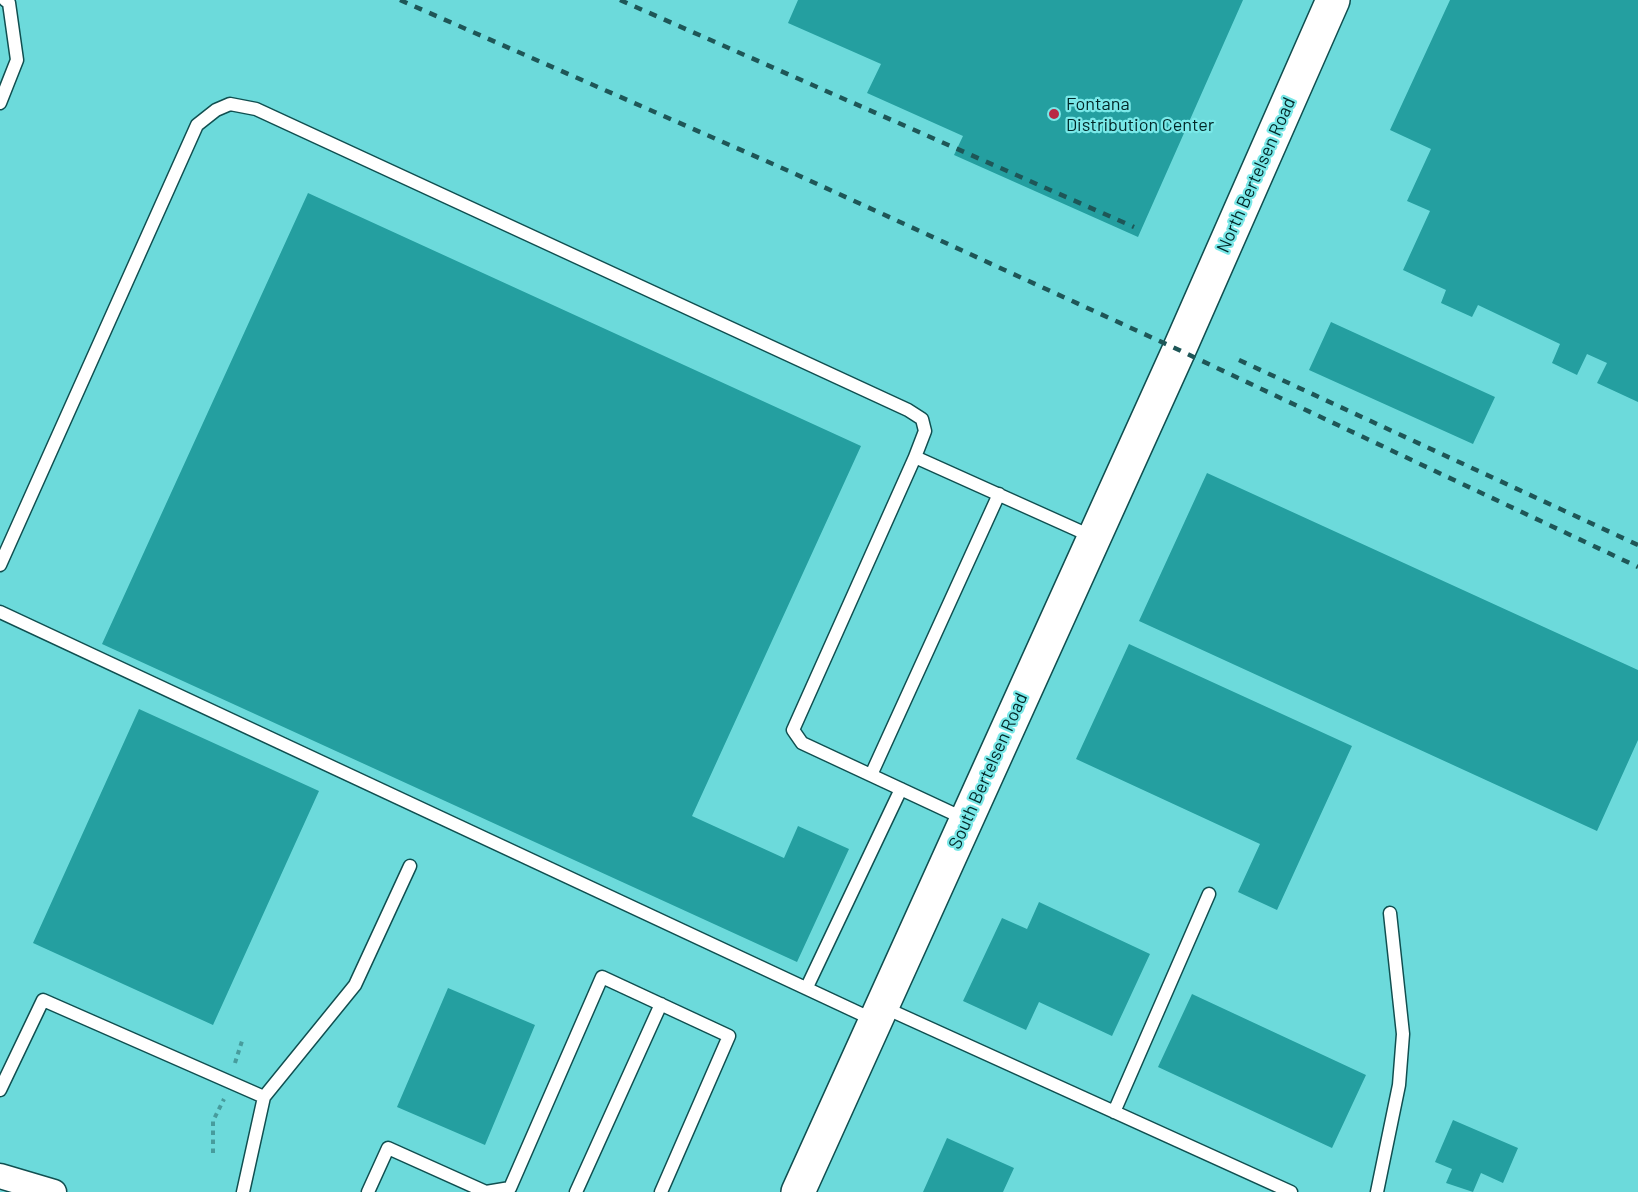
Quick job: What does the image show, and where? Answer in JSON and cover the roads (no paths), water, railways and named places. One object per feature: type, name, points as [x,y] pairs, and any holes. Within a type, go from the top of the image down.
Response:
[{"type":"street","name":"North Bertelsen Road","points":[[1179,350],[1333,0]]},
{"type":"street","name":"South Bertelsen Road","points":[[798,1192],[1179,350]]},
{"type":"street","points":[[0,1176],[54,1192]]},
{"type":"lane","points":[[0,104],[17,60],[9,3],[5,0]]},
{"type":"lane","points":[[0,565],[197,125],[216,110],[230,104],[256,109],[908,410],[922,419],[925,431],[915,457],[793,730],[802,743],[966,819]]},
{"type":"lane","points":[[915,457],[1094,537]]},
{"type":"lane","points":[[872,775],[999,494]]},
{"type":"lane","points":[[0,612],[807,987],[878,1013],[1114,1112],[1291,1192]]},
{"type":"lane","points":[[807,987],[901,789]]},
{"type":"lane","points":[[243,1192],[264,1097],[355,986],[410,866]]},
{"type":"lane","points":[[1114,1112],[1209,894]]},
{"type":"lane","points":[[1377,1192],[1399,1085],[1403,1034],[1390,913]]},
{"type":"lane","points":[[368,1192],[388,1148],[486,1192],[510,1188],[602,977],[729,1036],[661,1192]]},
{"type":"lane","points":[[0,1090],[43,1000],[264,1097]]},
{"type":"lane","points":[[576,1192],[661,1004]]},
{"type":"railway","points":[[400,0],[791,172],[1179,350],[1638,567]]},
{"type":"railway","points":[[620,0],[1134,227]]},
{"type":"railway","points":[[1239,360],[1638,545]]},
{"type":"place","name":"Fontana Distribution Center","points":[[1054,114]]}]
